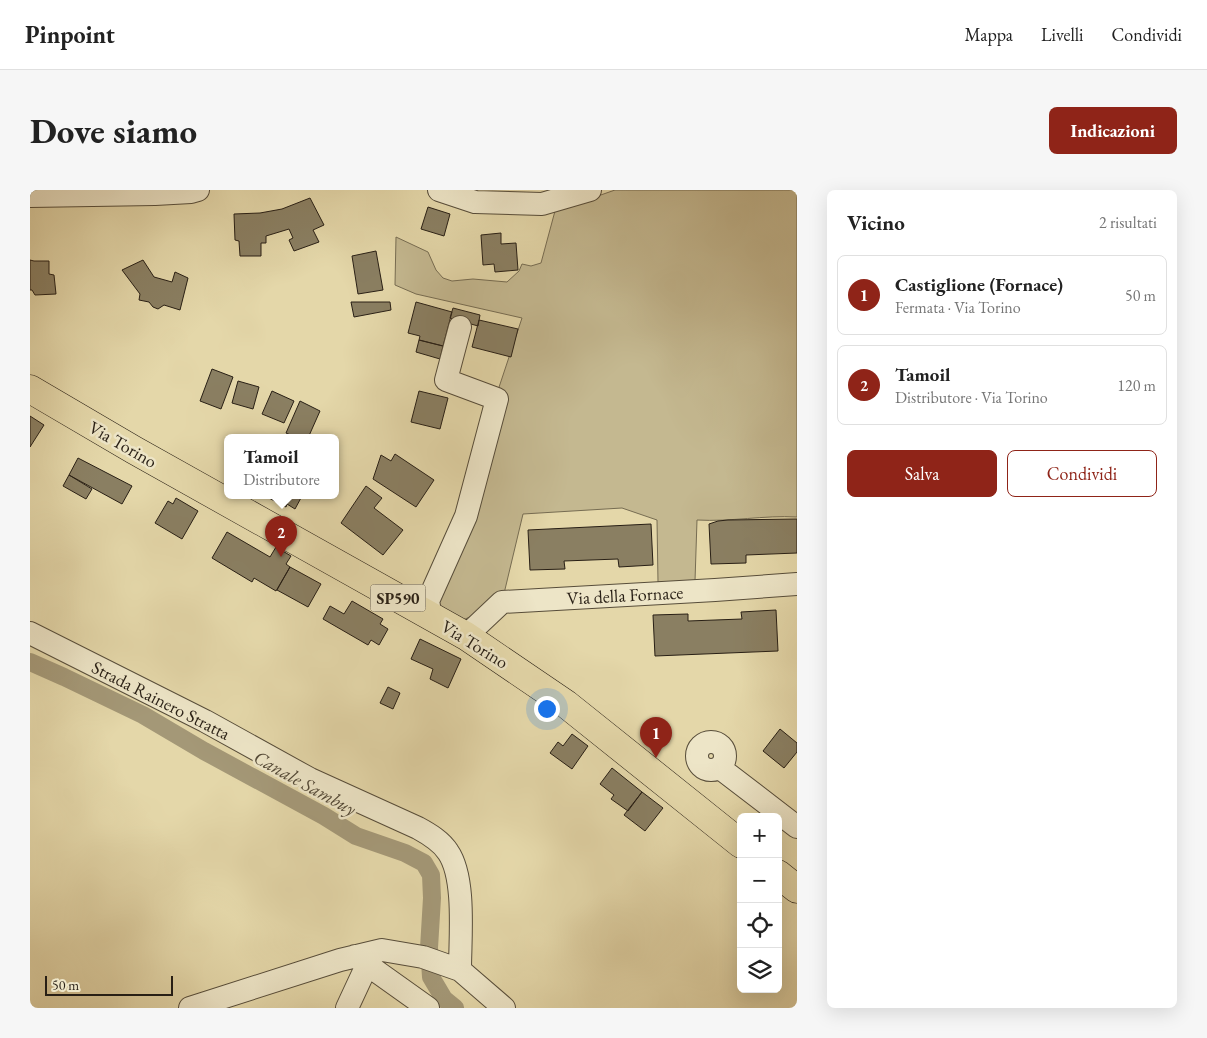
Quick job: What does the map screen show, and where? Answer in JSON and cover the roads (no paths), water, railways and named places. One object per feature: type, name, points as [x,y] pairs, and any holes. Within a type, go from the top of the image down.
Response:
[{"type":"main road","name":"Via Torino","points":[[30,389],[134,450],[466,636],[566,704],[737,841]]},
{"type":"main road","points":[[782,877],[797,889]]},
{"type":"street","points":[[30,196],[155,194],[198,190]]},
{"type":"street","points":[[439,190],[476,202],[542,204],[590,190]]},
{"type":"street","points":[[431,617],[428,601],[466,516],[497,399],[446,380],[460,327]]},
{"type":"street","name":"Via della Fornace","points":[[466,636],[502,602],[797,584]]},
{"type":"street","name":"Strada Rainero Stratta","points":[[30,633],[206,721],[310,778],[418,828],[433,837],[448,851],[455,866],[460,891],[460,970]]},
{"type":"street","points":[[720,768],[797,827]]},
{"type":"street","points":[[347,1008],[368,957]]},
{"type":"street","points":[[368,957],[428,1008]]},
{"type":"street","points":[[190,1008],[340,960],[368,957],[423,957],[460,970],[504,1008]]},
{"type":"waterway","name":"Canale Sambuy","points":[[30,662],[143,715],[204,751],[324,816],[356,836],[405,853],[424,863],[431,875],[432,898],[429,948],[431,977],[444,999],[455,1008]]},
{"type":"place","name":"Tamoil","points":[[281,557]]},
{"type":"place","name":"Castiglione (Fornace)","points":[[656,758]]}]
